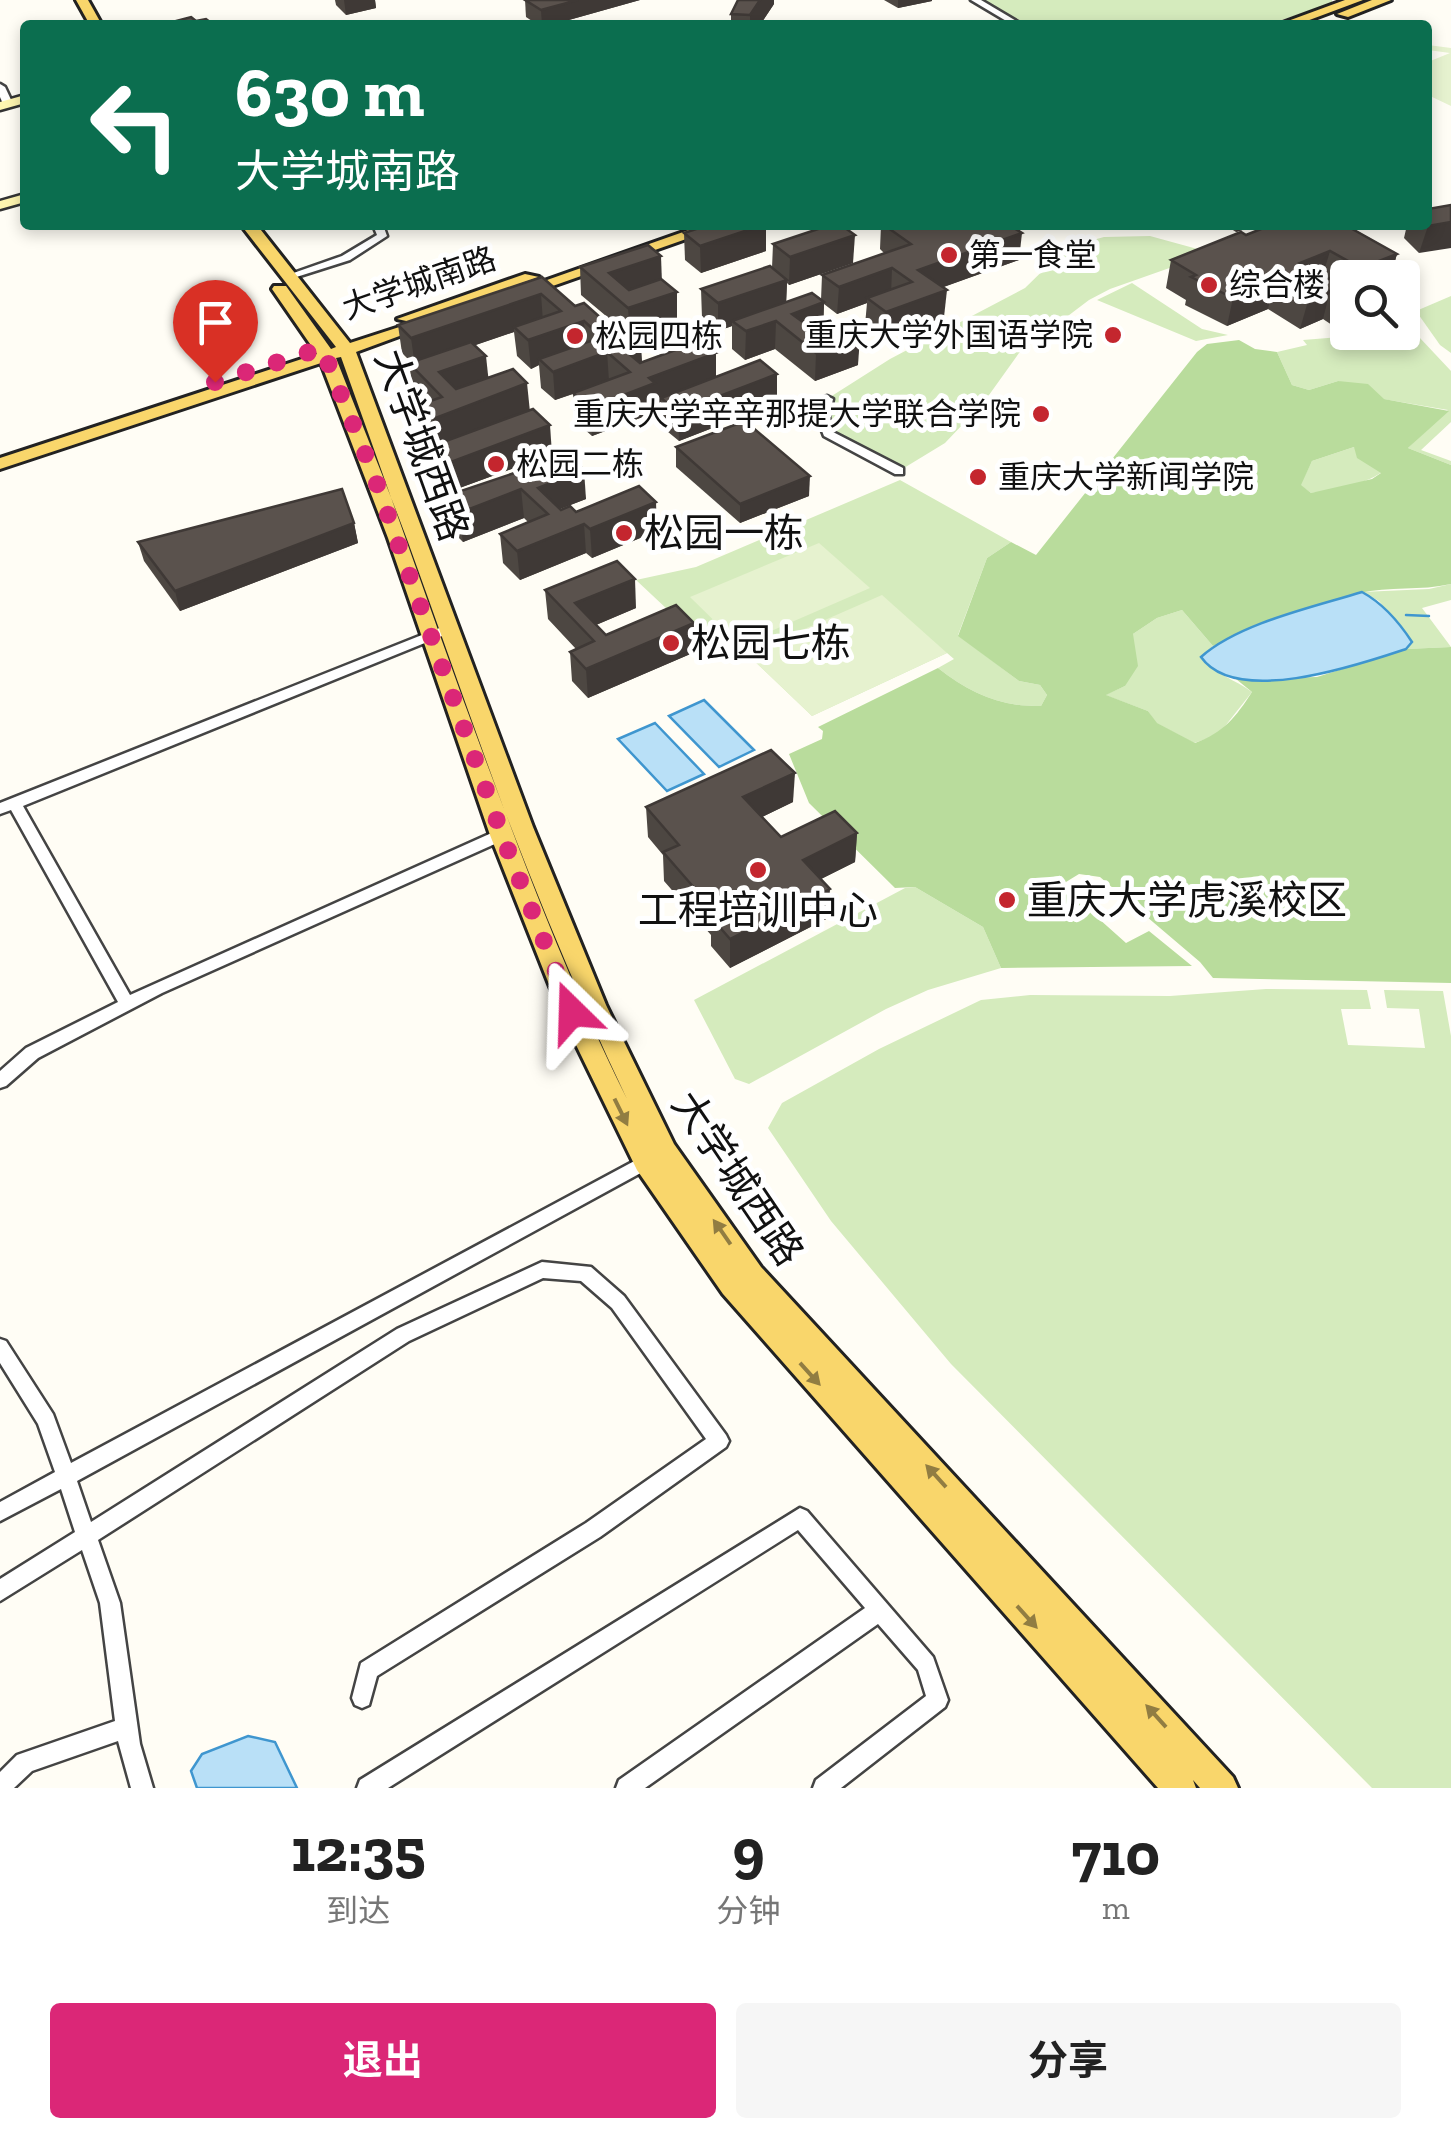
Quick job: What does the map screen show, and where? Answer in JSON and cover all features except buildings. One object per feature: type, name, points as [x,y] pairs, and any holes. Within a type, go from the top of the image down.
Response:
[{"type":"main road","points":[[1299,20],[1357,0]]},
{"type":"main road","points":[[1326,20],[1385,0]]},
{"type":"main road","name":"大学城西路","points":[[238,230],[335,349]]},
{"type":"main road","name":"大学城西路","points":[[253,230],[335,349],[440,632],[656,1157],[752,1275],[1222,1788]]},
{"type":"main road","name":"大学城南路","points":[[0,464],[672,230]]},
{"type":"main road","name":"大学城南路","points":[[0,453],[703,230]]},
{"type":"main road","name":"大学城西路","points":[[440,632],[502,835],[572,1012],[732,1286],[1180,1788]]},
{"type":"street","points":[[974,0],[1010,20]]},
{"type":"street","points":[[0,87],[4,105]]},
{"type":"street","points":[[287,277],[346,258],[382,236],[380,230]]},
{"type":"street","points":[[827,400],[823,418],[828,434],[899,471]]},
{"type":"street","points":[[127,1004],[7,806],[440,632]]},
{"type":"street","points":[[0,1081],[32,1053],[127,1004],[502,835]]},
{"type":"street","points":[[0,1512],[656,1157]]},
{"type":"street","points":[[0,1591],[403,1335],[542,1270],[585,1273],[618,1302],[719,1441],[593,1530],[368,1670],[362,1698]]},
{"type":"street","points":[[0,1346],[46,1420],[110,1603],[126,1728],[142,1788]]},
{"type":"street","points":[[368,1788],[800,1518],[926,1664],[938,1700],[824,1788]]},
{"type":"street","points":[[627,1788],[880,1610]]},
{"type":"street","points":[[0,1787],[25,1763],[126,1728]]},
{"type":"green space","points":[[983,0],[1332,0],[1282,20],[1019,20]]},
{"type":"green space","points":[[1432,46],[1451,48],[1451,106],[1432,97],[1432,60],[1450,53],[1432,51]]},
{"type":"green space","points":[[1150,236],[1212,253],[1089,300],[1019,353],[984,402],[945,443],[899,471],[828,434],[827,399],[890,359],[1025,288],[1067,247],[1104,237]]},
{"type":"green space","points":[[1132,283],[1202,329],[1228,335],[1196,341],[1097,300]]},
{"type":"green space","points":[[1451,296],[1451,353],[1440,345],[1420,317],[1420,309]]},
{"type":"green space","points":[[1330,338],[1330,350],[1420,350],[1420,338],[1451,371],[1451,422],[1421,450],[1451,461],[1451,465],[1408,448],[1448,410],[1383,399],[1338,381],[1309,390],[1292,385],[1277,352],[1307,345],[1303,340]]},
{"type":"green space","points":[[1239,340],[1255,349],[1277,352],[1292,385],[1309,390],[1338,381],[1368,384],[1384,399],[1449,411],[1408,448],[1451,465],[1451,584],[1359,593],[1303,610],[1213,646],[1182,610],[1157,618],[1133,634],[1138,666],[1125,686],[1106,695],[1148,711],[1157,723],[1195,743],[1228,723],[1252,692],[1236,679],[1317,677],[1406,649],[1451,647],[1451,983],[1213,978],[1200,962],[1100,877],[1079,874],[1061,885],[1126,943],[1149,931],[1192,966],[1001,968],[983,927],[915,887],[895,888],[809,803],[789,754],[822,739],[823,731],[818,727],[938,668],[986,697],[1041,706],[1047,695],[1040,685],[1019,681],[958,636],[987,558],[1011,542],[1036,555],[1207,344]],"holes":[[[1354,447],[1357,458],[1381,473],[1372,479],[1311,493],[1301,485],[1312,461]]]},
{"type":"green space","points":[[1354,447],[1382,472],[1358,484],[1320,492],[1311,493],[1300,485],[1312,461]]},
{"type":"green space","points":[[900,480],[1011,542],[987,558],[958,635],[1019,681],[1040,685],[1047,695],[1041,706],[999,701],[962,685],[938,668],[954,659],[947,653],[812,716],[747,654],[684,625],[636,580],[696,567]]},
{"type":"green space","points":[[819,543],[870,588],[739,645],[690,597]]},
{"type":"green space","points":[[1451,584],[1451,600],[1422,608],[1451,647],[1406,649],[1412,642],[1379,601],[1362,592],[1429,589]]},
{"type":"green space","points":[[882,595],[947,653],[812,716],[747,654]]},
{"type":"green space","points":[[1182,610],[1213,646],[1202,656],[1207,662],[1252,692],[1218,735],[1194,743],[1156,723],[1148,711],[1105,695],[1125,686],[1133,634],[1157,618]]},
{"type":"green space","points":[[915,887],[983,927],[1001,968],[928,990],[886,1009],[749,1084],[735,1079],[694,1000],[905,888]]},
{"type":"green space","points":[[1266,989],[1367,990],[1371,1009],[1341,1009],[1348,1045],[1425,1048],[1419,1009],[1387,1008],[1384,990],[1443,991],[1451,1036],[1451,1788],[1372,1788],[951,1364],[831,1221],[768,1128],[782,1103],[879,1049],[981,1000],[1030,995],[1170,996]]},
{"type":"water","points":[[1362,592],[1402,627],[1412,642],[1406,649],[1329,672],[1269,681],[1218,672],[1201,657],[1256,625]]},
{"type":"water","points":[[704,700],[754,750],[719,767],[669,716]]},
{"type":"water","points":[[655,723],[704,774],[667,791],[618,739]]},
{"type":"water","points":[[248,1736],[275,1742],[297,1788],[197,1788],[191,1771],[202,1754]]},
{"type":"waterway","points":[[1406,615],[1429,616]]},
{"type":"place","name":"第一食堂","points":[[949,255]]},
{"type":"place","name":"综合楼","points":[[1209,285]]},
{"type":"place","name":"重庆大学外国语学院","points":[[1113,335]]},
{"type":"place","name":"松园四栋","points":[[575,336]]},
{"type":"place","name":"重庆大学辛辛那提大学联合学院","points":[[1041,414]]},
{"type":"place","name":"松园二栋","points":[[496,464]]},
{"type":"place","name":"重庆大学新闻学院","points":[[978,477]]},
{"type":"place","name":"松园一栋","points":[[624,533]]},
{"type":"place","name":"松园七栋","points":[[671,643]]},
{"type":"place","name":"工程培训中心","points":[[758,870]]},
{"type":"place","name":"重庆大学虎溪校区","points":[[1007,900]]},
{"type":"route","points":[[215,382],[322,348],[327,356],[373,473],[502,835],[572,1012]]}]
